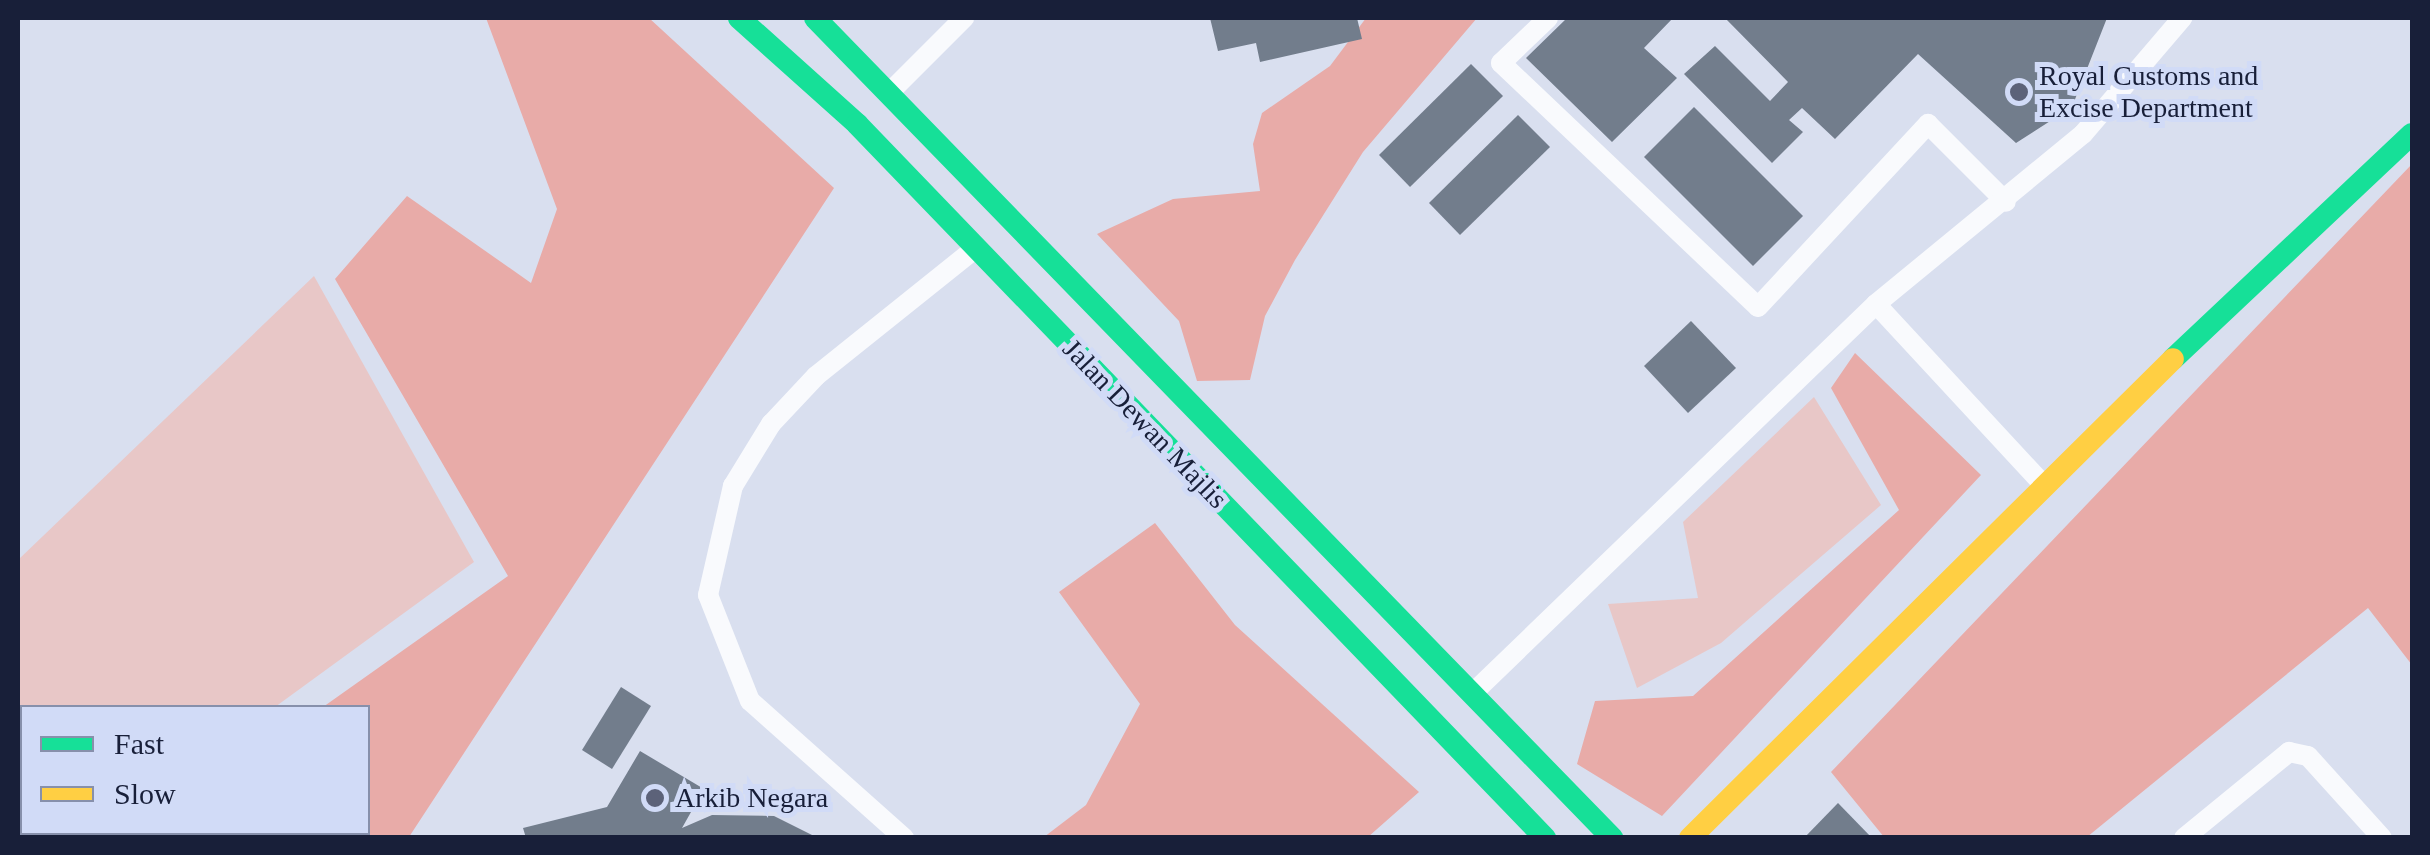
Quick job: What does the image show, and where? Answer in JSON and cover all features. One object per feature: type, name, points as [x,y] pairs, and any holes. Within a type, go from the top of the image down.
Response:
[{"type":"street","name":"Jalan Dewan Majlis","points":[[739,18],[857,124],[1545,838]]},
{"type":"street","name":"Jalan Dewan Majlis","points":[[815,18],[1612,838]]},
{"type":"street","points":[[1690,838],[2042,482],[2412,134]]},
{"type":"lane","points":[[857,124],[964,18]]},
{"type":"lane","points":[[1548,18],[1502,63],[1758,307],[1928,124],[2006,202]]},
{"type":"lane","points":[[1471,694],[1876,304],[2006,202],[2082,134],[2182,18]]},
{"type":"lane","points":[[904,838],[750,700],[708,594],[733,486],[771,424],[816,376],[1013,218]]},
{"type":"lane","points":[[1876,304],[2042,482]]},
{"type":"lane","points":[[2184,838],[2267,760],[2288,752],[2308,756],[2382,838]]},
{"type":"shaded area","points":[[486,18],[649,18],[834,188],[409,837],[258,837],[370,835],[370,705],[326,705],[508,576],[335,279],[407,196],[531,283],[557,209]]},
{"type":"shaded area","points":[[1366,18],[1477,18],[1363,152],[1295,260],[1265,316],[1250,380],[1197,381],[1179,321],[1097,234],[1173,199],[1260,191],[1253,144],[1262,113],[1330,66]]},
{"type":"shaded area","points":[[2412,164],[2412,665],[2368,608],[2087,837],[1884,837],[1831,772]]},
{"type":"shaded area","points":[[314,276],[474,562],[278,705],[20,705],[20,835],[237,837],[18,837],[18,560]]},
{"type":"shaded area","points":[[1855,353],[1981,475],[1662,816],[1577,764],[1595,701],[1693,696],[1899,510],[1831,388]]},
{"type":"shaded area","points":[[1814,397],[1881,505],[1721,643],[1637,688],[1608,604],[1698,598],[1683,522]]},
{"type":"shaded area","points":[[1155,523],[1235,625],[1419,792],[1368,837],[1044,837],[1086,805],[1140,704],[1059,592]]},
{"type":"building","points":[[1210,18],[1357,18],[1362,39],[1260,62],[1256,43],[1218,51]]},
{"type":"building","points":[[1567,18],[1673,18],[1644,48],[1677,78],[1612,142],[1526,58]]},
{"type":"building","name":"Royal Customs and Excise Department","points":[[1725,18],[2107,18],[2072,107],[2016,143],[1918,54],[1835,139],[1802,108],[1789,120],[1803,132],[1772,163],[1684,74],[1715,46],[1770,101],[1788,82]]},
{"type":"building","points":[[1471,64],[1503,96],[1410,187],[1379,155]]},
{"type":"building","points":[[1694,107],[1803,216],[1753,266],[1644,157]]},
{"type":"building","points":[[1518,115],[1550,147],[1460,235],[1429,203]]},
{"type":"building","points":[[1691,321],[1736,368],[1688,413],[1644,366]]},
{"type":"building","points":[[621,687],[651,706],[612,769],[582,750]]},
{"type":"building","name":"Arkib Negara","points":[[640,751],[704,789],[682,828],[712,815],[774,816],[818,838],[526,838],[523,828],[607,807]]},
{"type":"building","points":[[1838,803],[1872,838],[1804,838]]},
{"type":"traffic: fast","points":[[739,18],[857,124],[1545,838]]},
{"type":"traffic: fast","points":[[815,18],[1612,838]]},
{"type":"traffic: fast","points":[[2173,359],[2412,134]]},
{"type":"traffic: slow","points":[[1690,838],[2173,359]]},
{"type":"place","name":"Royal Customs and Excise Department","points":[[2019,92]]},
{"type":"place","name":"Arkib Negara","points":[[655,798]]}]
